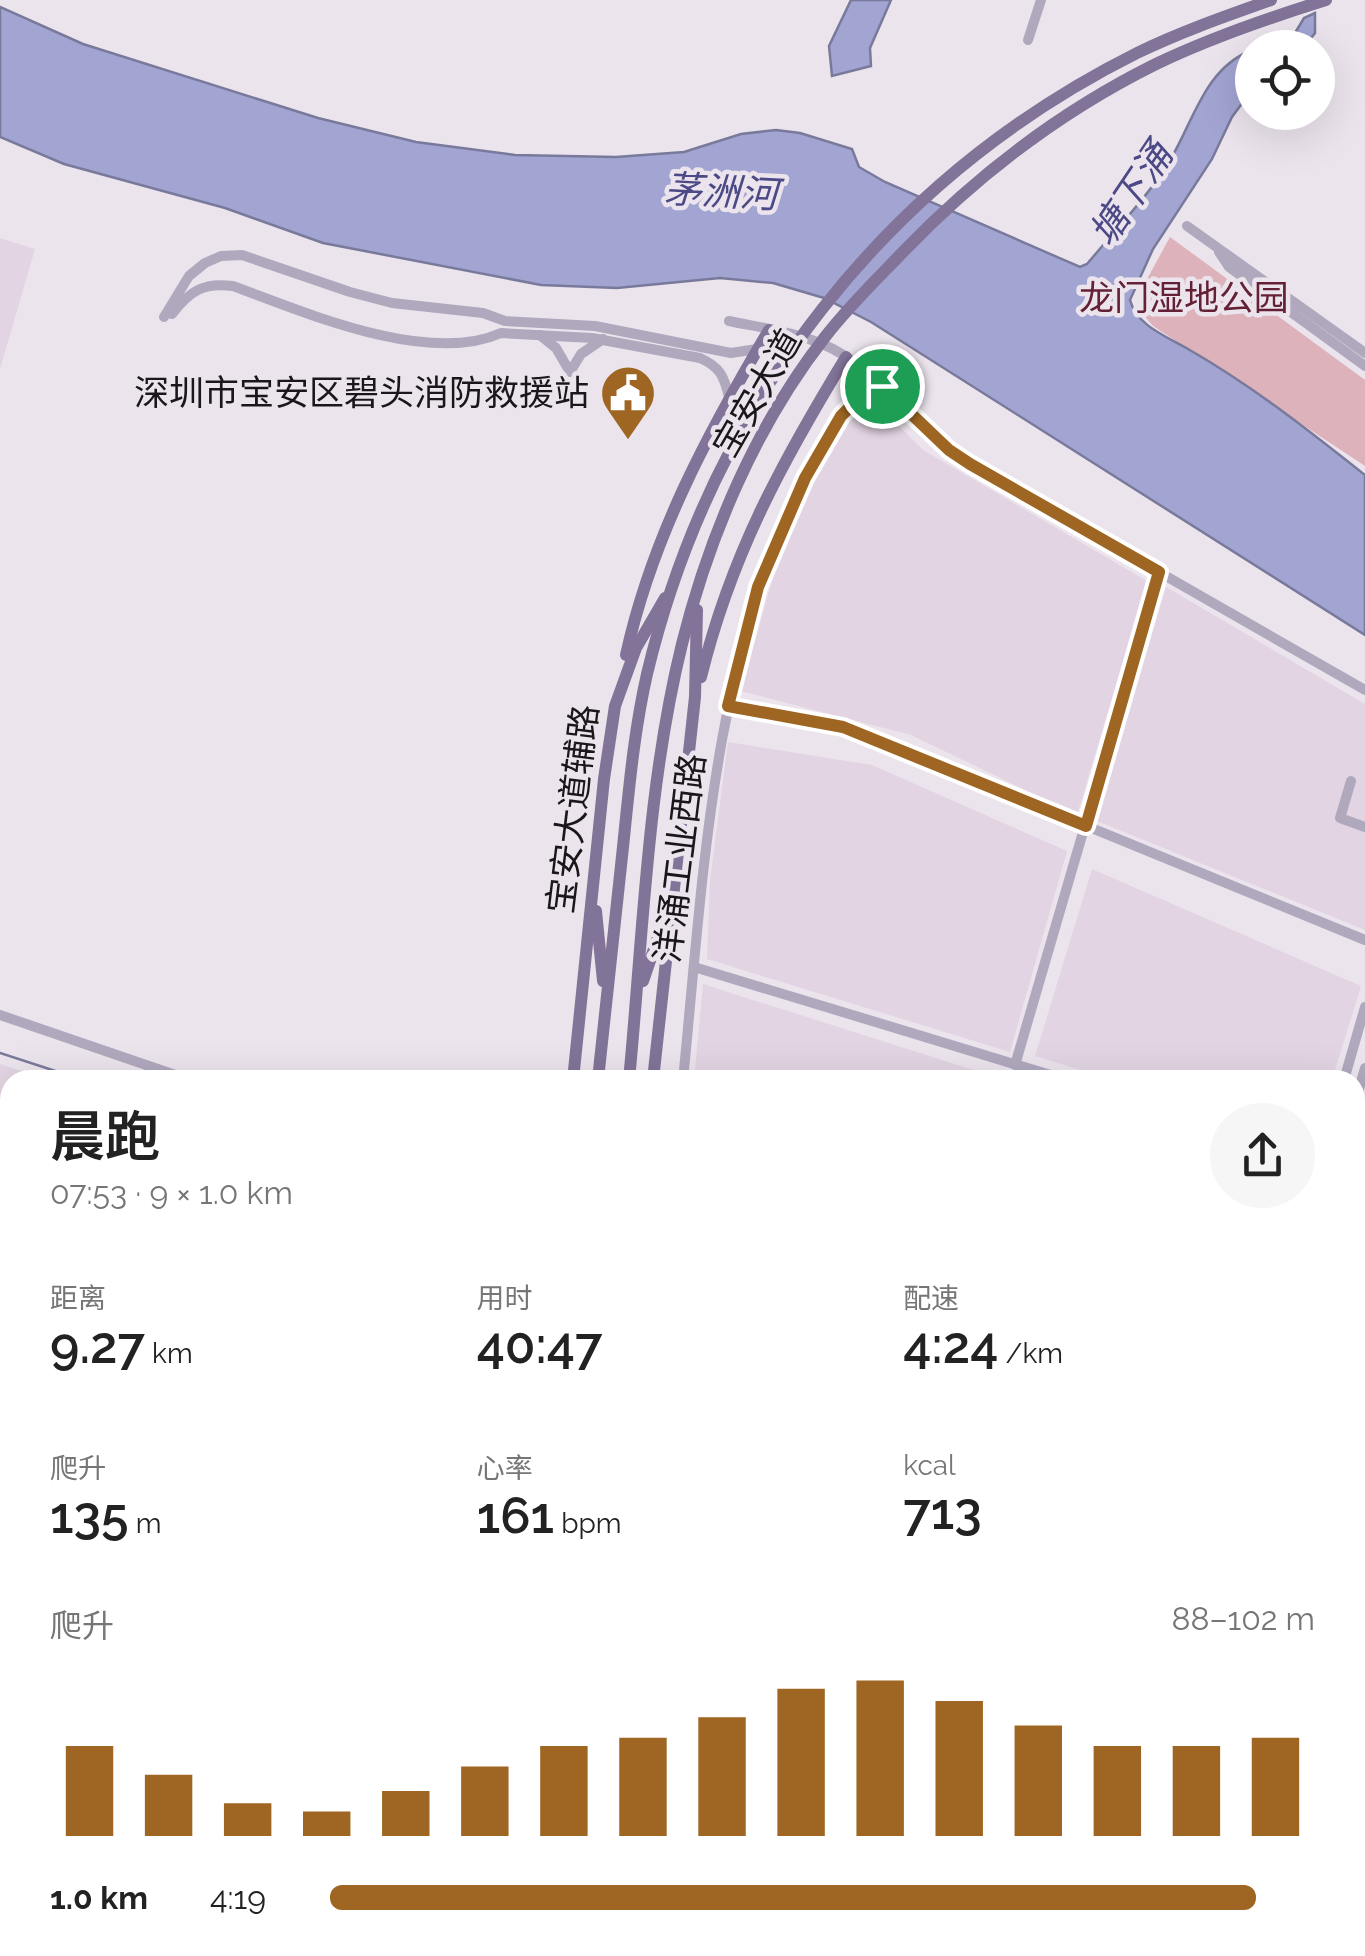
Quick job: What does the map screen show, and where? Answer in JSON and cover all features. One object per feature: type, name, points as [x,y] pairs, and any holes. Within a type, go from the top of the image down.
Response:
[{"type":"main road","name":"宝安大道","points":[[599,1070],[638,724],[653,652],[695,531],[736,441],[794,342],[827,300],[927,196],[1008,130],[1094,76],[1157,44],[1271,0]]},
{"type":"main road","name":"宝安大道","points":[[629,1070],[663,740],[677,664],[716,540],[765,432],[818,346],[968,188],[1028,140],[1141,72],[1208,41],[1326,0]]},
{"type":"main road","points":[[618,690],[654,556],[704,443],[769,330]]},
{"type":"main road","points":[[694,714],[714,630],[748,536],[785,458],[846,357]]},
{"type":"main road","name":"宝安大道辅路","points":[[574,1070],[606,759],[618,690],[684,560]]},
{"type":"main road","points":[[653,1070],[694,714],[700,583]]},
{"type":"main road","points":[[594,874],[604,1018]]},
{"type":"main road","points":[[635,1018],[672,890]]},
{"type":"street","points":[[1028,40],[1041,0]]},
{"type":"street","points":[[1187,226],[1218,251],[1229,266],[1365,366]]},
{"type":"street","points":[[1218,251],[1235,258],[1365,353]]},
{"type":"street","points":[[729,397],[724,375],[716,365],[700,358],[603,339],[539,335],[501,333],[466,342],[424,341],[371,332],[233,286],[200,286],[166,318],[189,276],[222,256],[242,255],[392,303],[483,313],[504,321],[628,332],[732,354],[757,349]]},
{"type":"street","points":[[728,321],[814,341],[846,357],[949,450],[970,464],[1365,690]]},
{"type":"street","points":[[539,335],[556,348],[570,372],[581,354],[603,339]]},
{"type":"street","name":"洋涌工业西路","points":[[685,1070],[709,815],[728,706],[758,587],[805,478],[841,416],[855,402],[882,386]]},
{"type":"street","points":[[1015,1064],[1159,572]]},
{"type":"street","points":[[728,706],[843,727],[1365,940]]},
{"type":"street","points":[[1351,780],[1340,818],[1365,827]]},
{"type":"street","points":[[694,967],[1034,1070]]},
{"type":"street","points":[[1347,1070],[1365,1007]]},
{"type":"street","points":[[0,1015],[161,1070]]},
{"type":"shaded area","points":[[0,238],[35,249],[0,369]]},
{"type":"shaded area","points":[[877,404],[923,450],[1147,581],[1077,815],[911,735],[741,691],[771,584],[804,500],[853,416]]},
{"type":"shaded area","points":[[1166,587],[1365,704],[1365,930],[1097,821]]},
{"type":"shaded area","points":[[728,742],[872,765],[1067,851],[1010,1052],[707,959],[710,880]]},
{"type":"shaded area","points":[[1092,869],[1361,986],[1335,1070],[1080,1070],[1035,1056]]},
{"type":"shaded area","points":[[703,984],[974,1070],[695,1070]]},
{"type":"green space","name":"龙门湿地公园","points":[[1170,237],[1365,380],[1365,466],[1153,326],[1140,311],[1140,292]]},
{"type":"water","points":[[851,0],[891,0],[870,48],[871,66],[832,76],[829,46]]},
{"type":"water","name":"茅洲河","points":[[0,7],[83,44],[318,118],[416,142],[515,155],[616,157],[684,152],[741,134],[776,130],[800,133],[852,149],[859,167],[885,182],[1080,267],[1087,264],[1153,185],[1209,87],[1235,58],[1235,113],[1212,159],[1153,249],[1130,300],[1139,317],[1153,329],[1256,393],[1365,475],[1365,635],[871,322],[824,298],[773,283],[720,278],[617,288],[541,285],[323,243],[225,208],[64,164],[0,137]]},
{"type":"water","points":[[1315,13],[1315,30],[1297,30],[1304,18]]},
{"type":"waterway","points":[[0,1053],[52,1070]]},
{"type":"place","name":"深圳市宝安区碧头消防救援站","points":[[628,442]]},
{"type":"route","points":[[882,386],[949,450],[1159,572],[1086,826],[843,727],[728,706],[758,587],[805,478],[841,416],[855,402],[882,386]]},
{"type":"water label","name":"塘下涌","points":[[1131,194]]}]
